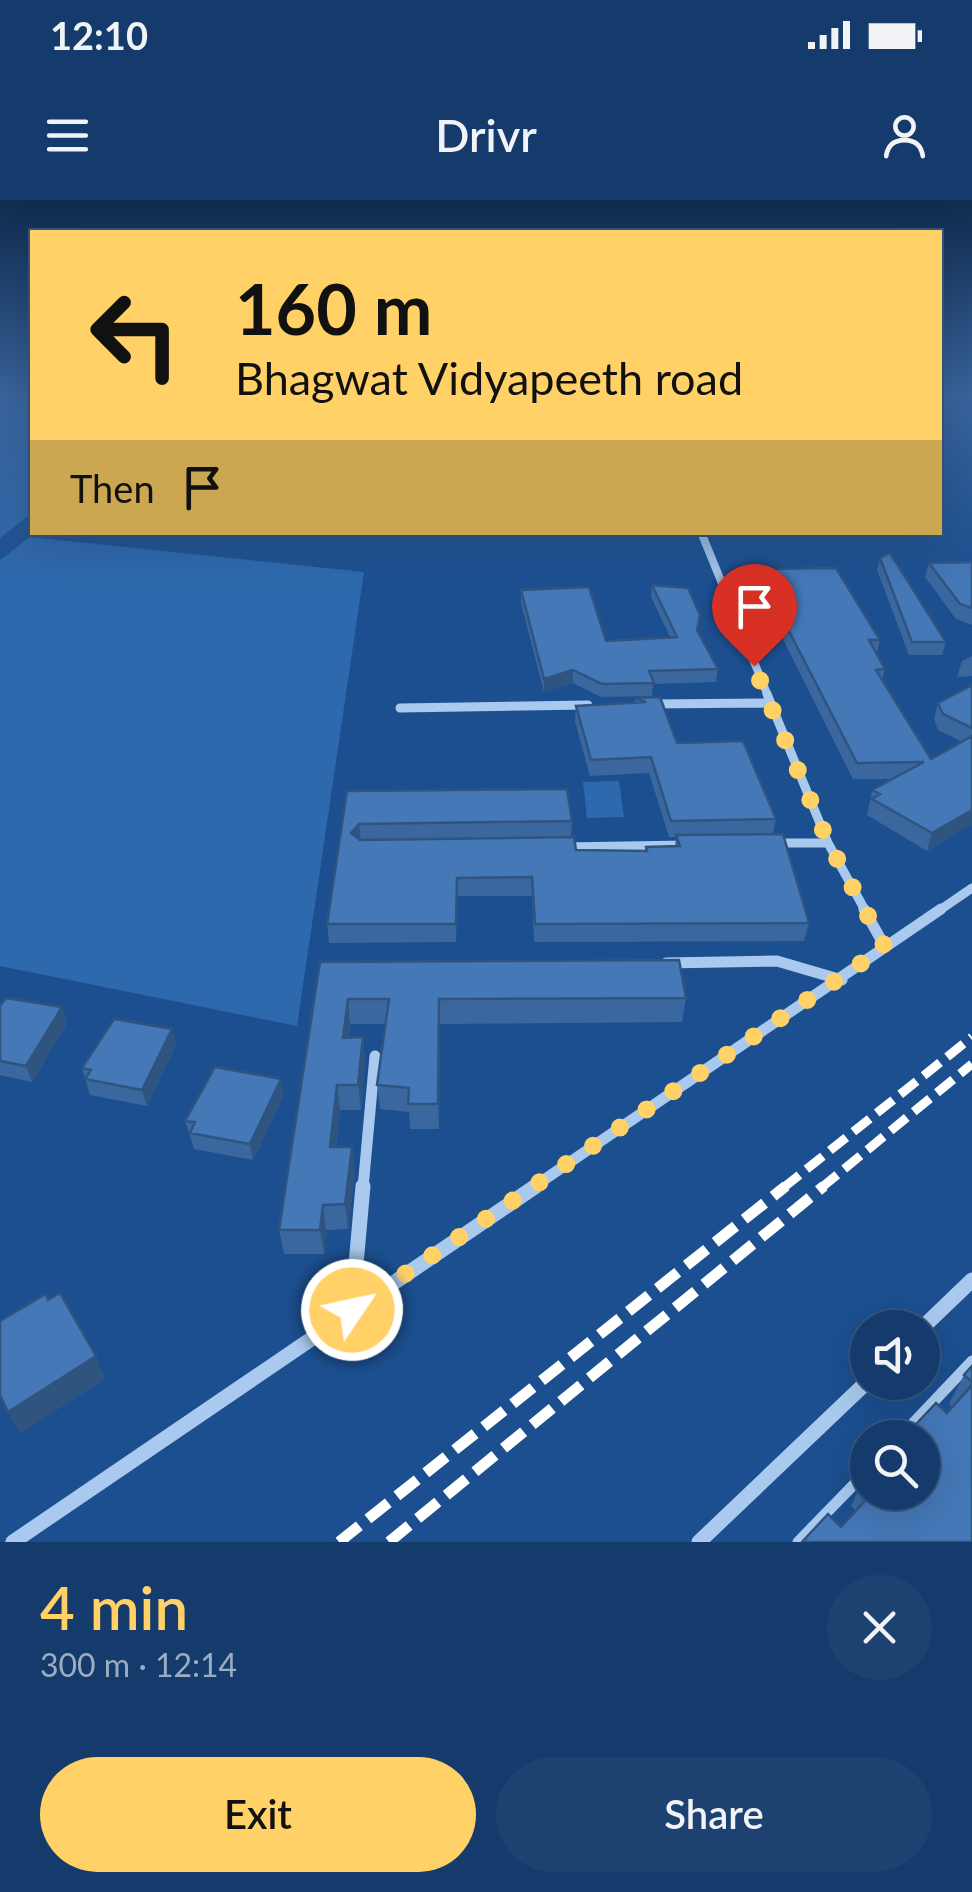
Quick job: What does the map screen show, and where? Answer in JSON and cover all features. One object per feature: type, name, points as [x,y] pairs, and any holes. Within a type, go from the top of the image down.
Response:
[{"type":"street","points":[[702,535],[828,842],[885,947]]},
{"type":"street","points":[[633,705],[769,702]]},
{"type":"street","points":[[400,708],[594,705]]},
{"type":"street","points":[[769,844],[828,842]]},
{"type":"street","points":[[556,847],[692,845]]},
{"type":"street","points":[[14,1542],[972,888]]},
{"type":"street","points":[[660,963],[777,960],[842,980]]},
{"type":"street","points":[[352,1310],[374,1056]]},
{"type":"street","points":[[940,1311],[972,1280]]},
{"type":"street","points":[[699,1542],[850,1397]]},
{"type":"lane","points":[[915,1420],[972,1361]]},
{"type":"lane","points":[[798,1542],[850,1489]]},
{"type":"shaded area","points":[[0,460],[30,460],[30,515],[0,538]]},
{"type":"shaded area","points":[[30,537],[364,572],[297,1026],[0,966],[0,560]]},
{"type":"shaded area","points":[[619,781],[624,817],[587,818],[583,782]]},
{"type":"building","points":[[890,553],[946,642],[912,642],[880,558]]},
{"type":"building","points":[[972,562],[972,608],[960,604],[929,563]]},
{"type":"building","points":[[836,568],[880,640],[869,640],[885,669],[876,670],[931,759],[972,736],[972,810],[932,833],[872,799],[880,794],[872,790],[924,762],[857,763],[757,569]]},
{"type":"building","points":[[652,585],[688,588],[700,615],[697,630],[718,669],[649,671],[654,683],[602,684],[573,670],[544,679],[521,590],[589,587],[606,641],[677,637]]},
{"type":"building","points":[[972,685],[972,728],[943,714],[938,703]]},
{"type":"building","points":[[660,697],[677,743],[743,741],[776,819],[671,821],[651,757],[591,760],[576,706],[646,702],[635,698]]},
{"type":"building","points":[[567,789],[572,821],[359,824],[351,833],[360,840],[574,837],[576,850],[647,851],[646,847],[680,846],[676,835],[783,834],[809,923],[535,924],[532,877],[457,878],[456,924],[327,924],[347,791]]},
{"type":"building","points":[[679,960],[686,998],[439,999],[438,1104],[408,1104],[409,1088],[377,1085],[389,999],[348,999],[343,1038],[363,1037],[358,1085],[337,1085],[330,1147],[352,1147],[345,1204],[323,1205],[320,1230],[279,1230],[320,962]]},
{"type":"building","points":[[6,998],[62,1007],[26,1066],[0,1061],[0,1006]]},
{"type":"building","points":[[114,1019],[172,1029],[142,1090],[85,1079],[91,1070],[82,1068]]},
{"type":"building","points":[[215,1067],[281,1079],[250,1144],[190,1133],[195,1122],[185,1121]]},
{"type":"building","points":[[60,1293],[96,1356],[8,1412],[0,1395],[0,1321],[46,1294],[48,1300]]},
{"type":"building","points":[[972,1366],[972,1382],[964,1375]]},
{"type":"building","points":[[972,1385],[972,1542],[802,1542],[828,1514],[841,1527],[857,1510],[940,1510],[940,1420],[920,1420],[936,1403],[947,1413]]},
{"type":"railway","points":[[783,1188],[972,1037]]},
{"type":"railway","points":[[821,1188],[972,1064]]},
{"type":"railway","points":[[339,1542],[786,1186]]},
{"type":"railway","points":[[389,1542],[824,1186]]},
{"type":"route","points":[[352,1310],[842,980],[885,947],[828,842],[754,666]]}]
